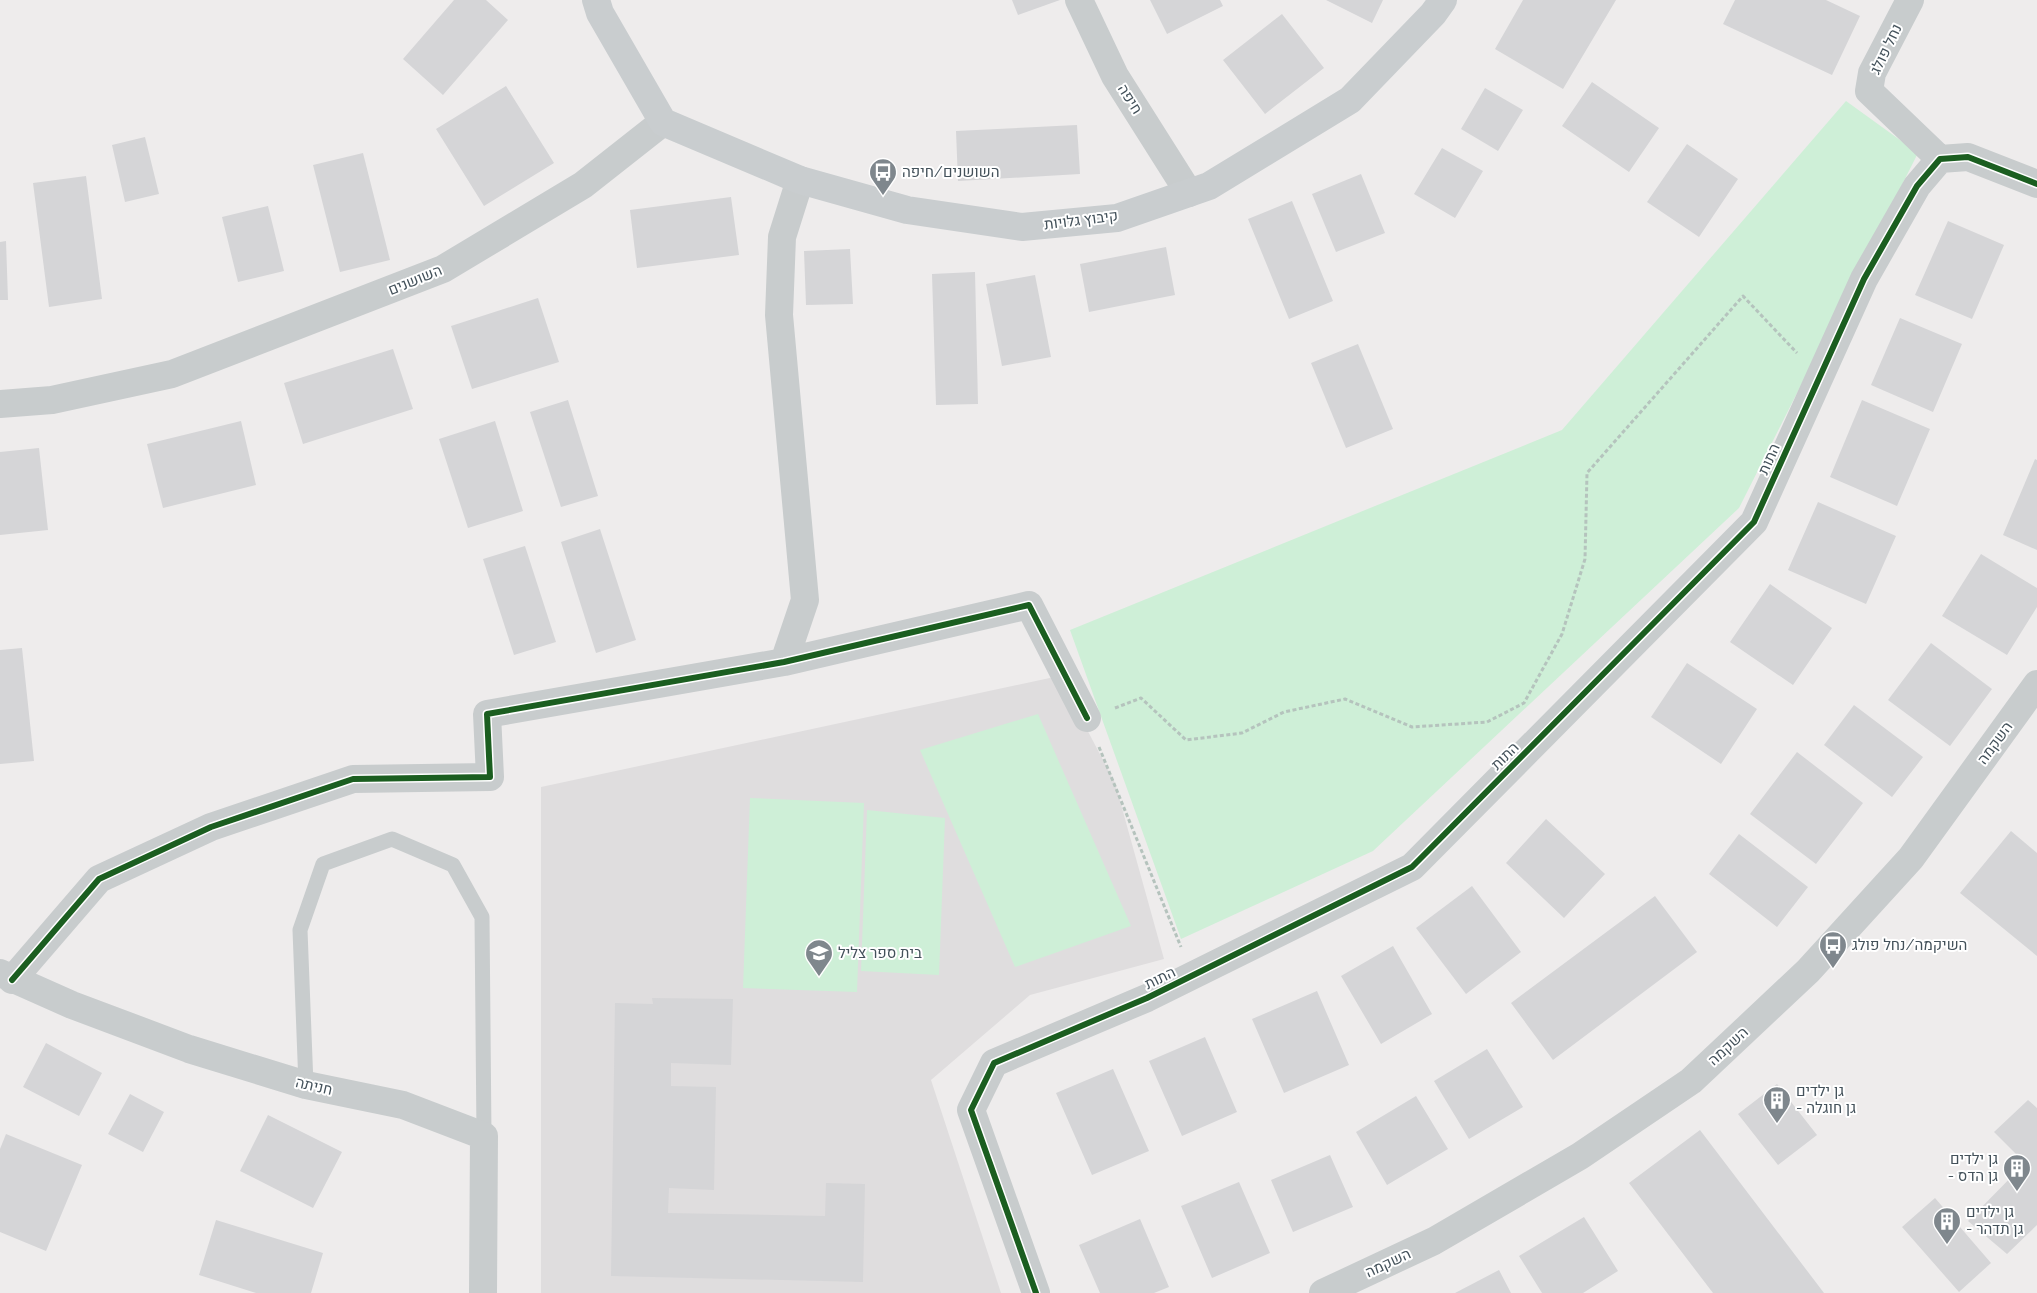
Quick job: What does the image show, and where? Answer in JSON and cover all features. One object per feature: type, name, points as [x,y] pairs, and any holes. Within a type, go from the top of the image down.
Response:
[{"type":"street","points":[[596,0],[600,13],[663,122]]},
{"type":"street","name":"חיפה","points":[[1079,0],[1115,76],[1189,193]]},
{"type":"street","name":"קיבוץ גלויות","points":[[663,122],[800,180],[907,210],[1022,228],[1117,218],[1209,186],[1350,100],[1443,0]]},
{"type":"street","name":"נחל פולג","points":[[1910,0],[1872,73],[1869,91],[1940,159]]},
{"type":"street","name":"השושנים","points":[[0,404],[52,400],[172,374],[443,269],[583,185],[663,122]]},
{"type":"street","points":[[1940,159],[1968,157],[2037,184]]},
{"type":"street","name":"התות","points":[[1036,1293],[971,1110],[994,1063],[1147,998],[1412,867],[1754,522],[1864,279],[1917,186],[1940,159]]},
{"type":"street","points":[[784,662],[805,600],[778,315],[782,237],[800,180]]},
{"type":"street","points":[[6,976],[99,879],[211,827],[353,779],[490,778],[487,714],[784,662],[1029,605],[1087,718]]},
{"type":"street","name":"השקמה","points":[[1323,1293],[1434,1241],[1580,1156],[1691,1081],[1808,971],[1911,858],[2037,684]]},
{"type":"street","name":"חניתה","points":[[6,976],[72,1005],[190,1049],[306,1085],[403,1105],[484,1136]]},
{"type":"street","points":[[483,1293],[484,1136]]},
{"type":"lane","points":[[306,1085],[300,930],[324,864],[392,839],[453,865],[482,917],[484,1136]]},
{"type":"path","points":[[1192,976],[1087,718],[1141,698],[1186,740],[1242,734],[1284,712],[1345,699],[1412,727],[1487,722],[1524,703],[1562,634],[1585,559],[1587,473],[1743,296],[1820,376]]},
{"type":"shaded area","name":"בית ספר צליל","points":[[1059,676],[1115,783],[1164,959],[1030,995],[931,1080],[1001,1293],[541,1293],[541,787]]},
{"type":"green space","points":[[1846,101],[1918,153],[1739,508],[1373,851],[1181,939],[1070,630],[1562,430]]},
{"type":"green space","points":[[1038,714],[1131,926],[1015,967],[920,750]]},
{"type":"green space","points":[[750,798],[864,803],[857,992],[743,988]]},
{"type":"green space","points":[[867,810],[945,818],[939,975],[861,971]]},
{"type":"building","points":[[454,0],[486,0],[508,20],[443,95],[403,59]]},
{"type":"building","points":[[1012,0],[1060,0],[1018,15]]},
{"type":"building","points":[[1150,0],[1220,0],[1223,6],[1167,34]]},
{"type":"building","points":[[1326,0],[1383,0],[1372,23]]},
{"type":"building","points":[[1523,0],[1616,0],[1563,89],[1495,49]]},
{"type":"building","points":[[1735,0],[1826,0],[1860,16],[1832,75],[1723,24]]},
{"type":"building","points":[[1282,14],[1324,68],[1265,114],[1223,60]]},
{"type":"building","points":[[1592,82],[1659,128],[1629,172],[1562,126]]},
{"type":"building","points":[[506,86],[554,163],[484,206],[436,129]]},
{"type":"building","points":[[1485,88],[1523,110],[1498,151],[1461,129]]},
{"type":"building","points":[[1077,125],[1080,174],[958,181],[956,131]]},
{"type":"building","points":[[145,137],[159,194],[125,202],[112,145]]},
{"type":"building","points":[[1687,144],[1738,179],[1699,237],[1647,202]]},
{"type":"building","points":[[1442,148],[1483,171],[1455,218],[1414,194]]},
{"type":"building","points":[[363,153],[390,260],[340,272],[313,165]]},
{"type":"building","points":[[1361,174],[1385,233],[1336,252],[1312,194]]},
{"type":"building","points":[[86,176],[102,299],[49,307],[33,183]]},
{"type":"building","points":[[731,197],[739,255],[637,268],[630,210]]},
{"type":"building","points":[[1292,201],[1333,301],[1289,319],[1248,219]]},
{"type":"building","points":[[268,206],[284,271],[238,282],[222,217]]},
{"type":"building","points":[[1948,221],[2004,245],[1972,319],[1915,295]]},
{"type":"building","points":[[6,241],[8,300],[0,300],[0,242]]},
{"type":"building","points":[[1166,247],[1175,295],[1089,312],[1080,264]]},
{"type":"building","points":[[850,249],[853,304],[806,305],[804,251]]},
{"type":"building","points":[[975,272],[978,404],[936,405],[932,274]]},
{"type":"building","points":[[1035,275],[1051,357],[1002,366],[986,284]]},
{"type":"building","points":[[538,298],[559,362],[472,389],[451,326]]},
{"type":"building","points":[[1900,318],[1962,344],[1933,412],[1871,385]]},
{"type":"building","points":[[1358,344],[1393,429],[1346,448],[1311,363]]},
{"type":"building","points":[[393,349],[413,409],[303,444],[284,383]]},
{"type":"building","points":[[568,400],[598,496],[561,507],[530,412]]},
{"type":"building","points":[[1862,400],[1930,429],[1897,506],[1830,477]]},
{"type":"building","points":[[241,421],[256,485],[163,508],[147,444]]},
{"type":"building","points":[[495,421],[523,511],[468,528],[439,439]]},
{"type":"building","points":[[39,448],[48,530],[0,535],[0,452]]},
{"type":"building","points":[[2035,459],[2037,460],[2037,550],[2003,535]]},
{"type":"building","points":[[1818,502],[1896,536],[1866,604],[1788,570]]},
{"type":"building","points":[[600,529],[636,640],[596,653],[561,542]]},
{"type":"building","points":[[525,546],[556,642],[514,655],[483,559]]},
{"type":"building","points":[[1981,554],[2037,588],[2037,607],[2007,655],[1942,616]]},
{"type":"building","points":[[1770,584],[1832,628],[1793,685],[1730,642]]},
{"type":"building","points":[[1931,643],[1992,689],[1950,746],[1888,700]]},
{"type":"building","points":[[22,648],[34,761],[0,764],[0,650]]},
{"type":"building","points":[[1687,663],[1757,709],[1721,764],[1651,717]]},
{"type":"building","points":[[1854,705],[1923,757],[1892,797],[1824,745]]},
{"type":"building","points":[[1797,752],[1863,803],[1816,864],[1750,814]]},
{"type":"building","points":[[1546,819],[1605,874],[1564,918],[1506,863]]},
{"type":"building","points":[[2011,831],[2037,853],[2037,956],[1960,893]]},
{"type":"building","points":[[1739,834],[1808,887],[1777,927],[1709,874]]},
{"type":"building","points":[[1472,886],[1521,952],[1466,994],[1416,928]]},
{"type":"building","points":[[1655,896],[1697,952],[1553,1060],[1511,1003]]},
{"type":"building","points":[[1393,946],[1432,1014],[1381,1044],[1341,976]]},
{"type":"building","points":[[1317,991],[1349,1065],[1284,1093],[1252,1019]]},
{"type":"building","points":[[652,998],[733,999],[731,1065],[671,1063],[671,1086],[716,1087],[714,1190],[669,1188],[668,1213],[825,1216],[826,1183],[865,1184],[863,1282],[611,1276],[615,1003],[653,1004]]},
{"type":"building","points":[[1205,1037],[1237,1112],[1182,1136],[1149,1061]]},
{"type":"building","points":[[46,1043],[102,1073],[79,1116],[23,1087]]},
{"type":"building","points":[[1487,1049],[1523,1107],[1469,1139],[1434,1081]]},
{"type":"building","points":[[1113,1069],[1149,1151],[1092,1175],[1056,1093]]},
{"type":"building","name":"גן ילדים - גן חוגלה","points":[[1777,1084],[1817,1135],[1778,1165],[1738,1114]]},
{"type":"building","points":[[130,1094],[164,1112],[143,1152],[108,1134]]},
{"type":"building","points":[[1416,1096],[1448,1149],[1387,1185],[1356,1132]]},
{"type":"building","name":"גן ילדים - גן הדס","points":[[2028,1100],[2037,1108],[2037,1225],[2007,1254],[1968,1221],[2025,1163],[1994,1132]]},
{"type":"building","points":[[268,1115],[342,1152],[313,1208],[240,1171]]},
{"type":"building","points":[[1700,1130],[1824,1293],[1713,1293],[1629,1183]]},
{"type":"building","points":[[6,1134],[82,1165],[46,1251],[0,1232],[0,1149]]},
{"type":"building","points":[[1330,1155],[1353,1207],[1293,1232],[1271,1180]]},
{"type":"building","points":[[1239,1182],[1270,1253],[1212,1278],[1181,1206]]},
{"type":"building","name":"גן ילדים - גן תדהר","points":[[1935,1198],[1991,1263],[1959,1292],[1902,1227]]},
{"type":"building","points":[[1584,1217],[1618,1271],[1583,1293],[1542,1293],[1519,1256]]},
{"type":"building","points":[[1140,1219],[1169,1287],[1154,1293],[1100,1293],[1079,1245]]},
{"type":"building","points":[[216,1220],[323,1253],[311,1293],[256,1293],[199,1275]]},
{"type":"building","points":[[1499,1270],[1511,1293],[1455,1293]]},
{"type":"cycle path","points":[[1036,1293],[971,1110],[994,1063],[1147,998],[1412,867],[1754,522],[1864,279],[1917,186],[1940,159],[1968,157],[2037,184]]},
{"type":"cycle path","points":[[12,980],[99,879],[211,827],[353,779],[490,777],[487,714],[784,662],[1029,605],[1087,718]]},
{"type":"place","name":"השושנים/חיפה","points":[[883,196]]},
{"type":"place","name":"השיקמה/נחל פולג","points":[[1833,969]]},
{"type":"place","name":"בית ספר צליל","points":[[819,977]]},
{"type":"place","name":"גן ילדים - גן חוגלה","points":[[1777,1124]]},
{"type":"place","name":"גן ילדים - גן הדס","points":[[2017,1192]]},
{"type":"place","name":"גן ילדים - גן תדהר","points":[[1947,1245]]}]
